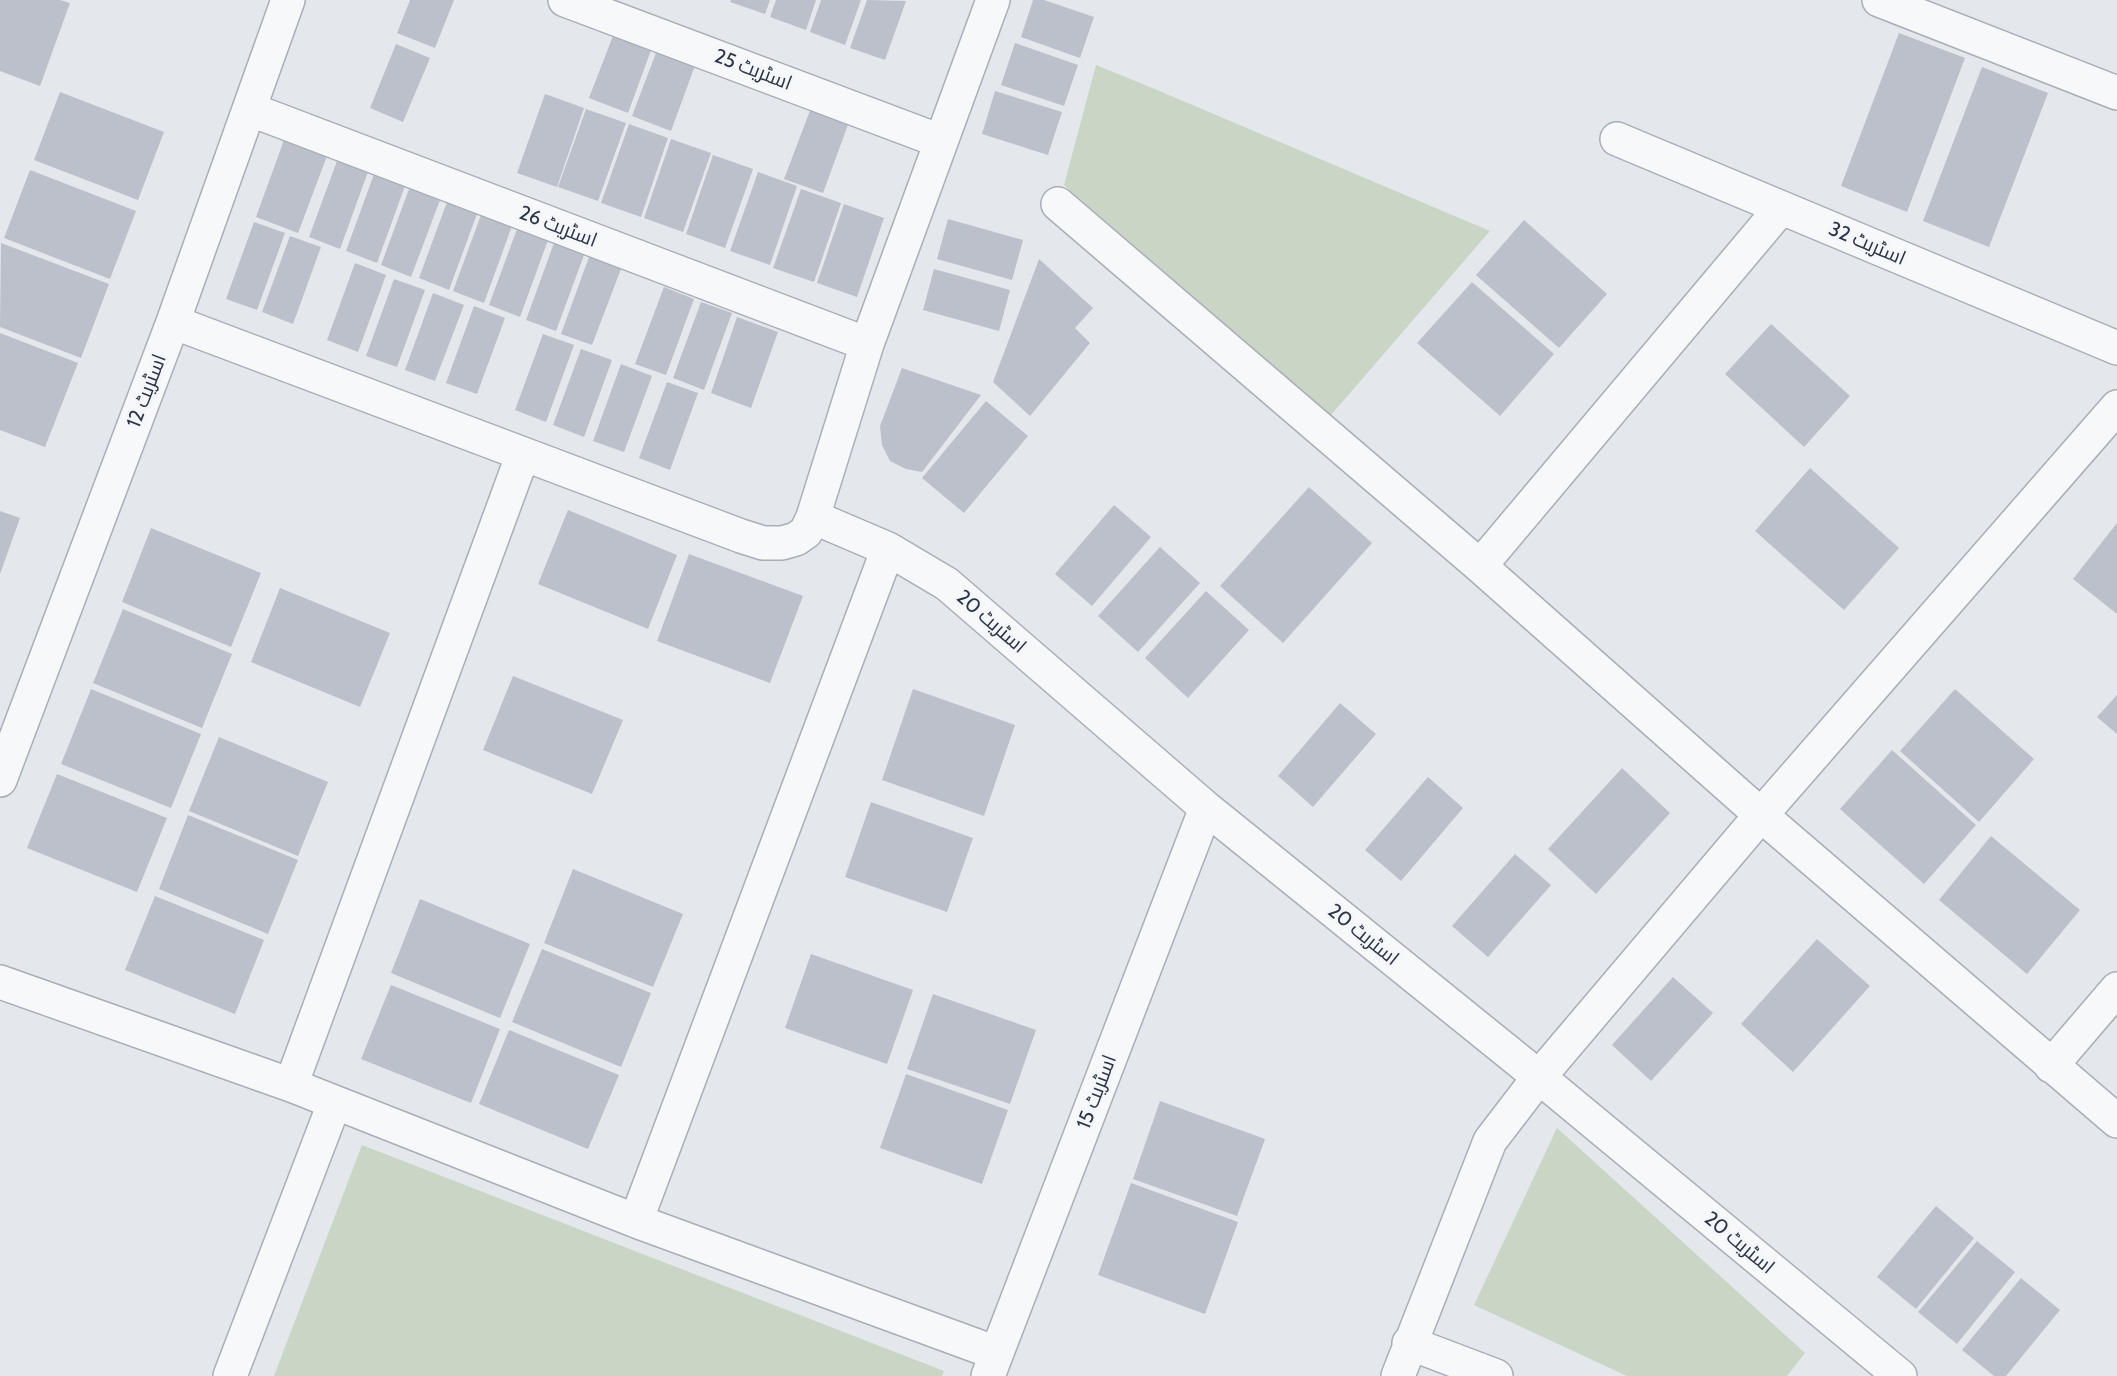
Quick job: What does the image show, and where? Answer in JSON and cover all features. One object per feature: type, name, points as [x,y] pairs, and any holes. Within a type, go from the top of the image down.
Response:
[{"type":"street","name":"اسٹریٹ 12","points":[[0,780],[173,322],[288,0]]},
{"type":"street","name":"اسٹریٹ 25","points":[[565,0],[940,141]]},
{"type":"street","points":[[173,322],[763,543],[782,543],[796,539],[806,532],[813,517],[867,344],[993,0]]},
{"type":"street","points":[[1879,0],[2117,93]]},
{"type":"street","name":"اسٹریٹ 26","points":[[249,110],[867,344]]},
{"type":"street","name":"اسٹریٹ 32","points":[[1617,139],[2117,348]]},
{"type":"street","points":[[1058,204],[1480,566],[1761,815],[2117,1121]]},
{"type":"street","points":[[1480,566],[1781,208]]},
{"type":"street","points":[[1398,1376],[1490,1141],[1539,1077],[1761,815],[2117,407]]},
{"type":"street","points":[[291,1085],[523,454]]},
{"type":"street","name":"اسٹریٹ 20","points":[[813,517],[888,549],[947,584],[1206,808],[1539,1077],[1900,1376]]},
{"type":"street","points":[[636,1221],[888,549]]},
{"type":"street","name":"اسٹریٹ 15","points":[[992,1365],[1206,808]]},
{"type":"street","points":[[0,982],[291,1085],[992,1365]]},
{"type":"street","points":[[2051,1066],[2117,989]]},
{"type":"street","points":[[230,1376],[334,1104]]},
{"type":"street","points":[[1410,1343],[1496,1376]]},
{"type":"green space","points":[[1096,65],[1490,231],[1331,415],[1064,185]]},
{"type":"green space","points":[[1557,1128],[1805,1353],[1787,1376],[1627,1376],[1474,1305]]},
{"type":"green space","points":[[362,1145],[944,1371],[942,1376],[274,1376]]},
{"type":"building","points":[[0,0],[60,0],[70,3],[40,86],[0,71]]},
{"type":"building","points":[[410,0],[454,0],[435,48],[397,33]]},
{"type":"building","points":[[731,0],[770,0],[765,14],[730,2]]},
{"type":"building","points":[[776,0],[816,0],[806,30],[770,17]]},
{"type":"building","points":[[821,0],[861,0],[845,45],[810,32]]},
{"type":"building","points":[[867,0],[906,1],[885,60],[850,48]]},
{"type":"building","points":[[1033,0],[1044,0],[1094,17],[1080,58],[1021,37]]},
{"type":"building","points":[[616,28],[654,42],[628,113],[589,98]]},
{"type":"building","points":[[1899,33],[1965,58],[1907,212],[1841,186]]},
{"type":"building","points":[[1015,43],[1078,65],[1064,106],[1001,85]]},
{"type":"building","points":[[396,44],[430,58],[403,122],[370,108]]},
{"type":"building","points":[[659,45],[697,60],[671,131],[632,116]]},
{"type":"building","points":[[1982,67],[2048,93],[1989,247],[1923,221]]},
{"type":"building","points":[[995,91],[1062,112],[1048,155],[982,134]]},
{"type":"building","points":[[60,92],[164,132],[138,200],[34,160]]},
{"type":"building","points":[[545,94],[584,108],[557,187],[517,173]]},
{"type":"building","points":[[811,108],[849,122],[823,193],[784,179]]},
{"type":"building","points":[[586,109],[626,123],[598,201],[558,187]]},
{"type":"building","points":[[629,124],[668,138],[641,217],[601,203]]},
{"type":"building","points":[[671,139],[711,153],[683,232],[644,218]]},
{"type":"building","points":[[284,140],[327,156],[298,233],[256,217]]},
{"type":"building","points":[[713,155],[753,169],[725,248],[686,234]]},
{"type":"building","points":[[337,161],[368,172],[340,249],[309,237]]},
{"type":"building","points":[[30,170],[136,211],[110,279],[4,238]]},
{"type":"building","points":[[758,172],[797,186],[770,265],[730,251]]},
{"type":"building","points":[[374,174],[405,186],[377,263],[346,251]]},
{"type":"building","points":[[409,189],[440,200],[411,277],[381,265]]},
{"type":"building","points":[[801,189],[841,203],[814,282],[773,268]]},
{"type":"building","points":[[447,202],[477,214],[449,290],[419,278]]},
{"type":"building","points":[[844,204],[884,218],[857,297],[817,283]]},
{"type":"building","points":[[481,215],[512,226],[484,303],[453,291]]},
{"type":"building","points":[[948,219],[1023,240],[1012,280],[937,259]]},
{"type":"building","points":[[1524,220],[1607,294],[1559,348],[1476,275]]},
{"type":"building","points":[[254,222],[285,233],[257,310],[226,299]]},
{"type":"building","points":[[517,229],[548,240],[520,317],[489,305]]},
{"type":"building","points":[[290,236],[321,247],[293,324],[262,312]]},
{"type":"building","points":[[1,243],[109,284],[81,358],[0,327]]},
{"type":"building","points":[[554,243],[584,255],[556,331],[526,320]]},
{"type":"building","points":[[589,257],[621,269],[592,345],[561,334]]},
{"type":"building","points":[[1039,259],[1093,308],[1075,328],[1090,343],[1030,416],[993,382]]},
{"type":"building","points":[[355,263],[386,275],[358,352],[327,340]]},
{"type":"building","points":[[934,269],[1010,290],[999,331],[923,310]]},
{"type":"building","points":[[394,279],[425,290],[397,367],[366,356]]},
{"type":"building","points":[[1472,282],[1554,354],[1500,416],[1417,343]]},
{"type":"building","points":[[664,287],[694,299],[666,375],[635,364]]},
{"type":"building","points":[[433,293],[464,305],[435,381],[405,370]]},
{"type":"building","points":[[701,302],[732,313],[704,390],[673,378]]},
{"type":"building","points":[[474,306],[505,318],[477,394],[446,383]]},
{"type":"building","points":[[737,317],[778,332],[751,408],[711,393]]},
{"type":"building","points":[[1771,324],[1850,396],[1804,447],[1725,374]]},
{"type":"building","points":[[0,333],[78,363],[45,447],[0,430]]},
{"type":"building","points":[[543,334],[574,345],[546,422],[515,410]]},
{"type":"building","points":[[581,349],[612,360],[584,437],[553,425]]},
{"type":"building","points":[[621,364],[652,376],[624,452],[593,441]]},
{"type":"building","points":[[902,368],[981,395],[922,472],[906,469],[890,461],[882,445],[880,426]]},
{"type":"building","points":[[667,382],[698,393],[670,470],[639,458]]},
{"type":"building","points":[[986,401],[1028,436],[964,513],[922,478]]},
{"type":"building","points":[[1810,468],[1899,548],[1844,610],[1755,531]]},
{"type":"building","points":[[1309,487],[1372,543],[1283,643],[1220,586]]},
{"type":"building","points":[[1114,505],[1151,537],[1092,606],[1055,574]]},
{"type":"building","points":[[568,510],[677,555],[648,629],[538,584]]},
{"type":"building","points":[[0,511],[20,518],[0,574]]},
{"type":"building","points":[[2117,523],[2117,614],[2073,579]]},
{"type":"building","points":[[151,528],[261,573],[231,647],[122,602]]},
{"type":"building","points":[[1160,547],[1200,583],[1138,652],[1098,616]]},
{"type":"building","points":[[689,554],[803,596],[770,683],[657,641]]},
{"type":"building","points":[[280,588],[390,633],[360,707],[251,662]]},
{"type":"building","points":[[1206,591],[1249,630],[1188,698],[1145,658]]},
{"type":"building","points":[[123,609],[232,654],[202,728],[93,683]]},
{"type":"building","points":[[513,676],[623,720],[592,794],[483,750]]},
{"type":"building","points":[[91,689],[201,734],[171,808],[61,764]]},
{"type":"building","points":[[913,689],[1015,725],[984,816],[882,780]]},
{"type":"building","points":[[1955,689],[2034,759],[1979,822],[1900,751]]},
{"type":"building","points":[[2117,695],[2117,734],[2097,717]]},
{"type":"building","points":[[1340,703],[1376,734],[1313,807],[1278,776]]},
{"type":"building","points":[[219,737],[328,782],[298,856],[189,811]]},
{"type":"building","points":[[1892,750],[1976,825],[1924,884],[1840,809]]},
{"type":"building","points":[[1622,768],[1670,813],[1596,894],[1548,849]]},
{"type":"building","points":[[57,774],[167,818],[137,892],[27,848]]},
{"type":"building","points":[[1428,777],[1463,808],[1401,881],[1365,850]]},
{"type":"building","points":[[871,802],[973,838],[947,912],[845,877]]},
{"type":"building","points":[[188,815],[298,860],[268,934],[159,889]]},
{"type":"building","points":[[1991,836],[2080,910],[2027,974],[1939,900]]},
{"type":"building","points":[[1515,854],[1551,885],[1488,957],[1452,926]]},
{"type":"building","points":[[573,869],[683,914],[653,987],[544,943]]},
{"type":"building","points":[[155,896],[264,940],[235,1014],[125,970]]},
{"type":"building","points":[[420,899],[530,944],[500,1018],[391,973]]},
{"type":"building","points":[[1817,939],[1870,986],[1793,1072],[1741,1024]]},
{"type":"building","points":[[542,949],[651,993],[621,1067],[512,1022]]},
{"type":"building","points":[[811,954],[913,990],[887,1064],[785,1028]]},
{"type":"building","points":[[1673,977],[1713,1013],[1651,1081],[1612,1045]]},
{"type":"building","points":[[391,985],[500,1029],[471,1103],[361,1059]]},
{"type":"building","points":[[933,994],[1036,1030],[1010,1104],[907,1069]]},
{"type":"building","points":[[509,1030],[619,1075],[588,1149],[479,1104]]},
{"type":"building","points":[[906,1074],[1008,1110],[982,1184],[880,1148]]},
{"type":"building","points":[[1160,1101],[1265,1139],[1237,1216],[1133,1179]]},
{"type":"building","points":[[1131,1183],[1238,1222],[1205,1314],[1098,1275]]},
{"type":"building","points":[[1936,1206],[1974,1238],[1916,1309],[1877,1277]]},
{"type":"building","points":[[1977,1241],[2015,1272],[1957,1344],[1918,1312]]},
{"type":"building","points":[[2021,1278],[2060,1310],[2006,1376],[1994,1376],[1962,1350]]}]
